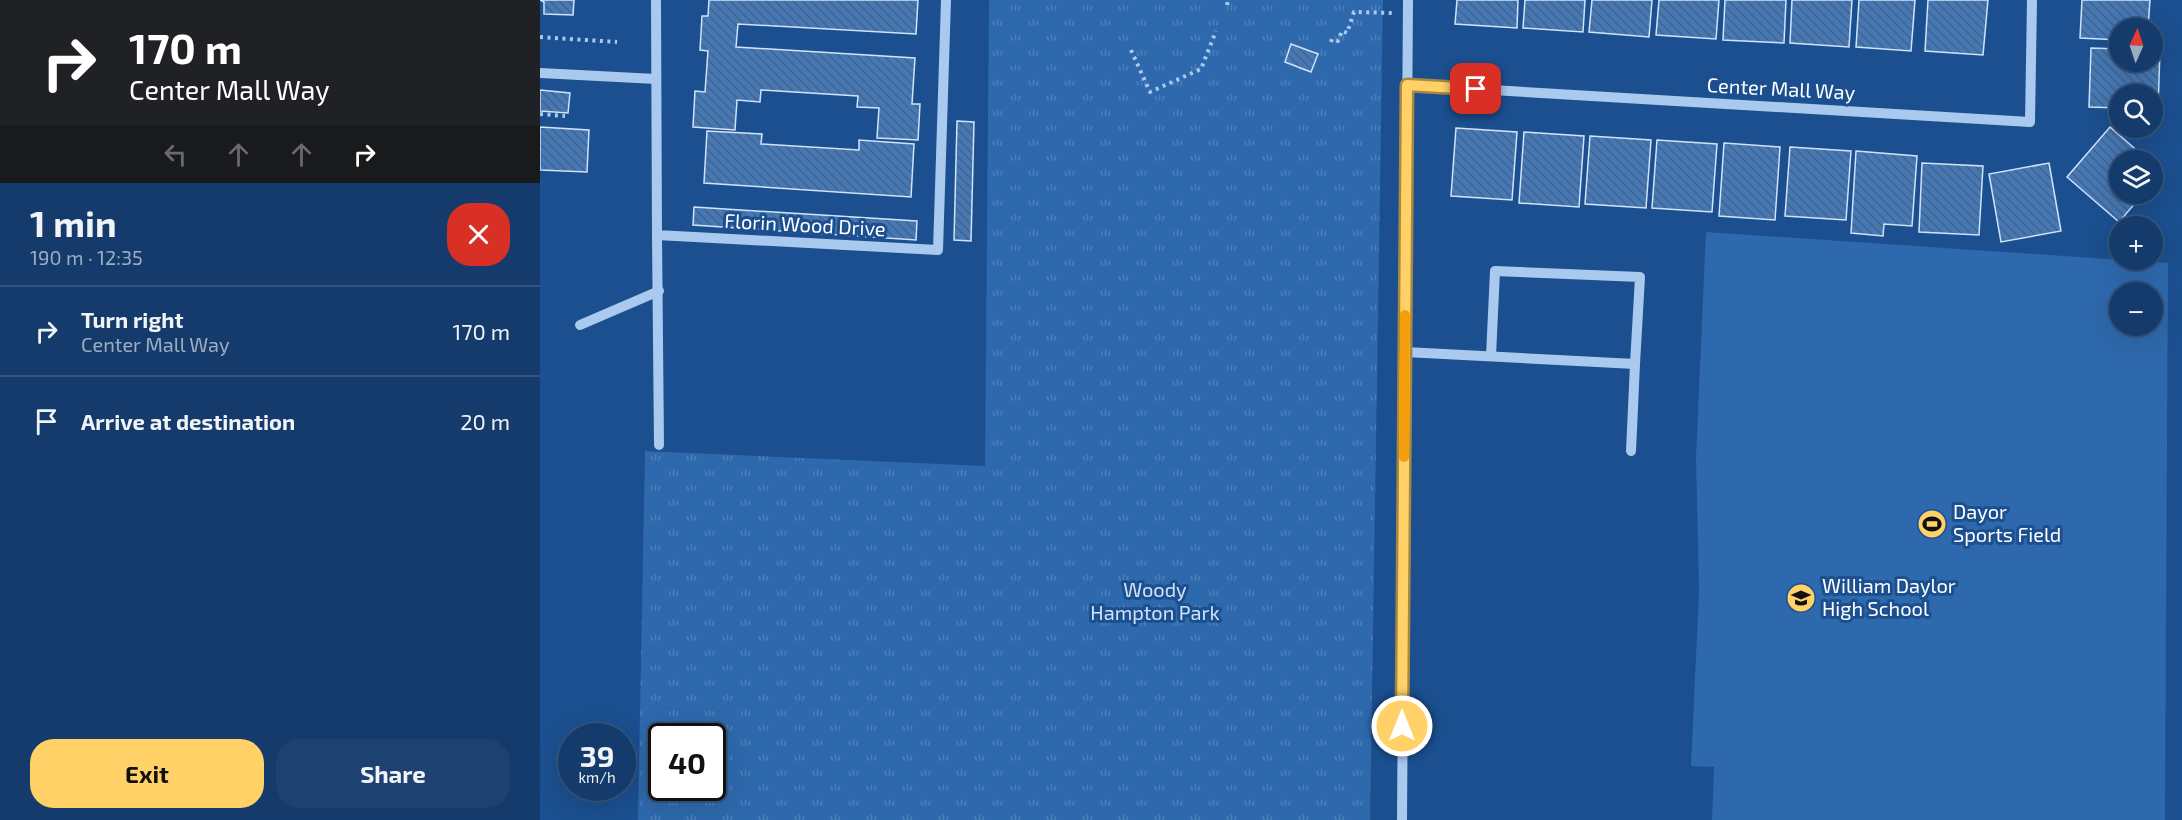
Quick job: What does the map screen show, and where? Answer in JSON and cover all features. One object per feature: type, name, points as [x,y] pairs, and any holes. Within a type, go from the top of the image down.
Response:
[{"type":"street","points":[[656,0],[659,445]]},
{"type":"street","name":"Florin Wood Drive","points":[[657,235],[938,250],[946,0]]},
{"type":"street","points":[[1402,820],[1408,0]]},
{"type":"street","name":"Center Mall Way","points":[[1407,85],[2030,122],[2032,0]]},
{"type":"street","points":[[540,73],[656,79]]},
{"type":"street","points":[[1491,356],[1495,272],[1640,277],[1631,451]]},
{"type":"street","points":[[580,325],[659,291]]},
{"type":"street","points":[[1405,352],[1635,364]]},
{"type":"path","points":[[1331,42],[1332,39],[1338,41],[1342,31],[1347,33],[1354,12],[1408,13]]},
{"type":"path","points":[[1131,50],[1150,92],[1202,69],[1216,32]]},
{"type":"path","points":[[540,37],[617,42]]},
{"type":"path","points":[[540,114],[565,116]]},
{"type":"green space","name":"Woody Hampton Park","points":[[989,0],[1383,0],[1370,820],[638,820],[645,451],[985,466]]},
{"type":"green space","name":"Dayor Sports Field","points":[[1706,232],[2109,259],[2109,270],[2163,270],[2163,263],[2168,263],[2165,820],[1712,820],[1714,767],[1691,766],[1699,591],[1696,457]]},
{"type":"building","points":[[540,0],[574,0],[573,15],[544,14],[544,2]]},
{"type":"building","points":[[709,0],[918,0],[916,34],[738,24],[736,47],[915,58],[912,104],[920,104],[918,140],[877,138],[879,108],[857,107],[858,96],[761,90],[760,102],[737,100],[735,130],[693,127],[695,91],[705,92],[708,51],[700,50],[702,16],[708,16]]},
{"type":"building","points":[[1457,0],[1518,0],[1517,28],[1455,24]]},
{"type":"building","points":[[1525,0],[1585,0],[1583,32],[1523,28]]},
{"type":"building","points":[[1592,0],[1652,0],[1649,37],[1589,32]]},
{"type":"building","points":[[1659,0],[1719,0],[1716,39],[1656,35]]},
{"type":"building","points":[[1725,0],[1786,0],[1784,43],[1723,40]]},
{"type":"building","points":[[1792,0],[1852,0],[1849,47],[1790,43]]},
{"type":"building","points":[[1859,0],[1915,0],[1911,51],[1856,47]]},
{"type":"building","points":[[1928,0],[1988,0],[1983,55],[1925,51]]},
{"type":"building","points":[[2082,0],[2150,0],[2149,18],[2109,18],[2109,39],[2080,38]]},
{"type":"building","points":[[1291,44],[1318,54],[1311,72],[1285,62]]},
{"type":"building","points":[[2091,48],[2109,49],[2109,72],[2159,72],[2159,84],[2109,84],[2109,108],[2089,107]]},
{"type":"building","points":[[540,90],[570,93],[568,113],[540,111]]},
{"type":"building","points":[[957,121],[974,122],[971,241],[954,240]]},
{"type":"building","points":[[540,127],[589,130],[587,172],[540,170]]},
{"type":"building","points":[[1456,128],[1517,132],[1512,200],[1451,196]]},
{"type":"building","points":[[2109,128],[2109,138],[2123,138],[2136,150],[2109,150],[2109,204],[2134,204],[2124,216],[2112,216],[2067,177]]},
{"type":"building","points":[[707,131],[762,134],[761,144],[859,150],[859,140],[914,144],[911,197],[704,183]]},
{"type":"building","points":[[1524,132],[1584,136],[1579,207],[1519,203]]},
{"type":"building","points":[[1590,136],[1651,140],[1646,208],[1585,204]]},
{"type":"building","points":[[1657,140],[1717,144],[1712,212],[1652,208]]},
{"type":"building","points":[[1724,143],[1780,147],[1775,220],[1719,216]]},
{"type":"building","points":[[1790,147],[1851,151],[1846,220],[1785,216]]},
{"type":"building","points":[[1856,151],[1917,156],[1912,226],[1884,224],[1883,236],[1851,233]]},
{"type":"building","points":[[1922,163],[1983,166],[1979,235],[1919,232]]},
{"type":"building","points":[[2049,163],[2061,231],[2001,242],[1989,174]]},
{"type":"building","points":[[694,207],[917,221],[916,240],[693,225]]},
{"type":"slow traffic","points":[[1404,457],[1405,315]]},
{"type":"place","name":"Dayor Sports Field","points":[[1932,524]]},
{"type":"place","name":"William Daylor High School","points":[[1801,598]]},
{"type":"route","points":[[1402,726],[1407,85],[1476,89]]}]
